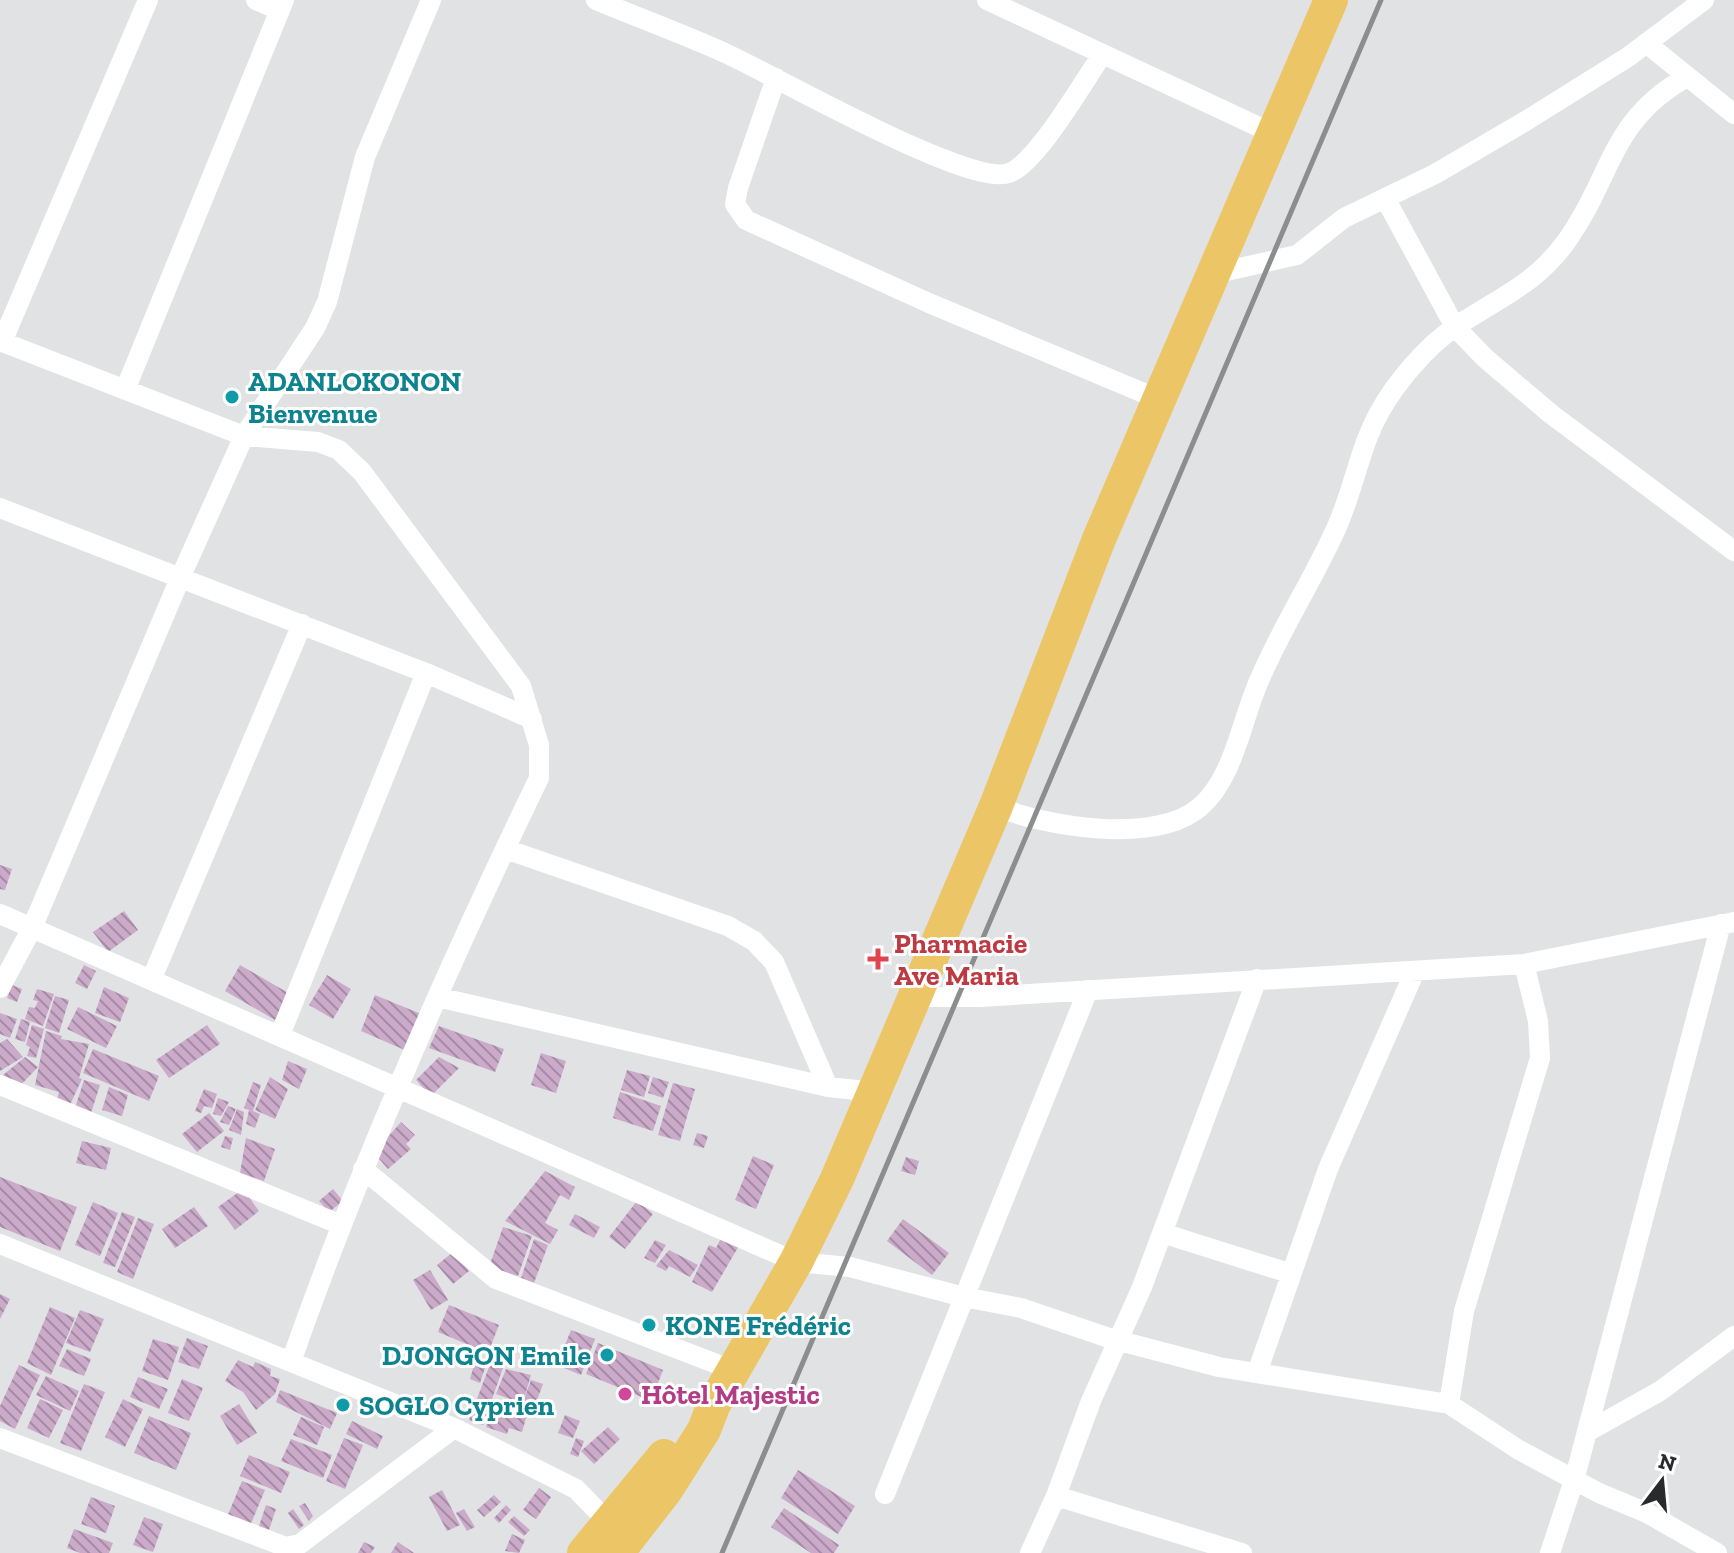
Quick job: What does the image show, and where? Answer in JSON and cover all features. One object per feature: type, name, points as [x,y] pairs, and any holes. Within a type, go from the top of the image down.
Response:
[{"type":"highway","points":[[584,1553],[613,1538],[693,1423],[714,1404],[796,1262],[917,997],[996,806],[1099,539],[1331,0]]},
{"type":"street","points":[[148,0],[1,341],[244,436],[318,442],[339,450],[362,472],[521,686],[539,745],[539,778],[437,997],[339,1224],[292,1359]]},
{"type":"street","points":[[125,390],[281,5],[256,0]]},
{"type":"street","points":[[0,988],[32,928],[181,576],[244,436],[315,328],[327,302],[365,157],[431,0]]},
{"type":"street","points":[[596,0],[726,53],[932,155],[989,174],[1008,174],[1029,159],[1102,55]]},
{"type":"street","points":[[987,0],[1010,5],[1102,55],[1274,134]]},
{"type":"street","points":[[1213,274],[1297,255],[1344,218],[1435,174],[1524,122],[1646,43],[1704,0]]},
{"type":"street","points":[[1646,43],[1734,114]]},
{"type":"street","points":[[996,806],[1052,824],[1122,828],[1180,819],[1201,807],[1217,786],[1269,657],[1335,532],[1379,414],[1398,384],[1455,327],[1478,316],[1545,268],[1570,237],[1605,164],[1642,107],[1687,77]]},
{"type":"street","points":[[776,78],[738,188],[735,204],[746,220],[929,303],[1158,399]]},
{"type":"street","points":[[1385,198],[1455,327],[1551,414],[1734,551]]},
{"type":"street","points":[[0,508],[426,673],[532,719]]},
{"type":"street","points":[[152,978],[302,624]]},
{"type":"street","points":[[280,1035],[426,673]]},
{"type":"street","points":[[505,849],[728,926],[754,941],[774,962],[828,1087]]},
{"type":"street","points":[[0,914],[796,1262],[850,1267],[964,1297],[1021,1308],[1158,1352],[1257,1373],[1449,1404],[1519,1450],[1717,1553]]},
{"type":"street","points":[[917,997],[980,997],[1524,964],[1727,923],[1575,1477],[1550,1553]]},
{"type":"street","points":[[1449,1404],[1464,1311],[1540,1058],[1538,1021],[1524,964]]},
{"type":"street","points":[[1257,1373],[1289,1273],[1345,1129],[1415,971]]},
{"type":"street","points":[[1030,1553],[1056,1496],[1091,1401],[1120,1340],[1257,979]]},
{"type":"street","points":[[885,1494],[1088,990]]},
{"type":"street","points":[[437,997],[828,1087],[876,1092]]},
{"type":"street","points":[[0,1085],[339,1224]]},
{"type":"street","points":[[363,1169],[496,1279],[735,1371]]},
{"type":"street","points":[[1162,1233],[1289,1273]]},
{"type":"street","points":[[0,1244],[292,1359],[454,1428],[576,1489],[613,1538]]},
{"type":"street","points":[[1587,1432],[1660,1391],[1734,1336]]},
{"type":"street","points":[[0,1438],[286,1547],[300,1544],[454,1428]]},
{"type":"street","points":[[1056,1496],[1242,1553]]},
{"type":"building","points":[[0,865],[12,869],[5,890],[0,889]]},
{"type":"building","points":[[124,911],[138,930],[108,952],[93,932]]},
{"type":"building","points":[[84,965],[96,971],[87,989],[75,983]]},
{"type":"building","points":[[240,965],[290,994],[275,1020],[225,991]]},
{"type":"building","points":[[327,975],[351,989],[333,1019],[309,1005]]},
{"type":"building","points":[[12,985],[22,989],[17,1002],[7,998]]},
{"type":"building","points":[[104,987],[129,998],[120,1022],[95,1013]]},
{"type":"building","points":[[37,989],[54,994],[43,1026],[25,1019],[29,1007],[35,1008],[38,1001],[33,1000]]},
{"type":"building","points":[[375,995],[421,1014],[407,1051],[361,1031]]},
{"type":"building","points":[[55,996],[69,1000],[59,1033],[45,1028]]},
{"type":"building","points":[[78,1007],[117,1026],[106,1048],[67,1029]]},
{"type":"building","points":[[0,1013],[17,1019],[10,1038],[0,1034]]},
{"type":"building","points":[[21,1019],[30,1022],[25,1042],[15,1039]]},
{"type":"building","points":[[32,1025],[44,1029],[36,1058],[27,1056],[30,1047],[26,1045]]},
{"type":"building","points":[[207,1025],[220,1044],[169,1078],[156,1060]]},
{"type":"building","points":[[439,1026],[504,1049],[495,1072],[429,1048]]},
{"type":"building","points":[[46,1031],[62,1036],[61,1039],[89,1044],[79,1078],[82,1079],[69,1107],[56,1103],[59,1092],[35,1085]]},
{"type":"building","points":[[7,1039],[23,1057],[0,1071],[0,1043]]},
{"type":"building","points":[[93,1049],[159,1076],[149,1101],[83,1073]]},
{"type":"building","points":[[541,1053],[566,1061],[556,1093],[531,1085]]},
{"type":"building","points":[[25,1057],[38,1067],[16,1090],[3,1075]]},
{"type":"building","points":[[439,1057],[459,1068],[431,1096],[416,1080]]},
{"type":"building","points":[[288,1061],[307,1069],[299,1089],[282,1080]]},
{"type":"building","points":[[627,1070],[650,1076],[644,1097],[621,1090]]},
{"type":"building","points":[[270,1077],[288,1089],[275,1119],[255,1110]]},
{"type":"building","points":[[653,1077],[669,1082],[663,1098],[648,1093]]},
{"type":"building","points":[[84,1080],[100,1085],[91,1113],[75,1108]]},
{"type":"building","points":[[253,1082],[261,1085],[253,1111],[260,1114],[255,1128],[246,1124],[249,1110],[244,1108]]},
{"type":"building","points":[[673,1083],[695,1089],[680,1141],[658,1135]]},
{"type":"building","points":[[109,1087],[128,1095],[122,1116],[102,1110]]},
{"type":"building","points":[[204,1089],[217,1094],[212,1108],[204,1106],[201,1113],[195,1111]]},
{"type":"building","points":[[620,1092],[661,1106],[653,1131],[613,1118]]},
{"type":"building","points":[[218,1098],[229,1102],[221,1116],[213,1114]]},
{"type":"building","points":[[228,1106],[236,1109],[229,1125],[220,1122]]},
{"type":"building","points":[[237,1109],[244,1112],[241,1135],[229,1130]]},
{"type":"building","points":[[209,1113],[224,1131],[197,1152],[182,1134]]},
{"type":"building","points":[[401,1122],[415,1135],[406,1144],[411,1149],[388,1169],[374,1153]]},
{"type":"building","points":[[697,1133],[708,1136],[704,1148],[693,1145]]},
{"type":"building","points":[[225,1136],[233,1138],[230,1150],[221,1147]]},
{"type":"building","points":[[246,1138],[275,1149],[264,1181],[240,1173]]},
{"type":"building","points":[[82,1141],[111,1148],[106,1170],[76,1163]]},
{"type":"building","points":[[753,1156],[774,1165],[756,1209],[735,1200]]},
{"type":"building","points":[[906,1157],[919,1161],[915,1175],[901,1171]]},
{"type":"building","points":[[545,1171],[575,1187],[569,1200],[560,1195],[545,1223],[558,1230],[550,1244],[505,1221]]},
{"type":"building","points":[[0,1177],[77,1207],[60,1251],[0,1227]]},
{"type":"building","points":[[243,1189],[259,1211],[235,1230],[218,1207]]},
{"type":"building","points":[[333,1189],[343,1201],[329,1212],[319,1201]]},
{"type":"building","points":[[637,1201],[653,1214],[625,1249],[609,1237]]},
{"type":"building","points":[[93,1202],[118,1213],[100,1256],[75,1245]]},
{"type":"building","points":[[194,1207],[208,1226],[175,1248],[162,1229]]},
{"type":"building","points":[[122,1212],[135,1217],[115,1267],[103,1263]]},
{"type":"building","points":[[575,1214],[600,1227],[594,1238],[569,1225]]},
{"type":"building","points":[[138,1218],[154,1224],[133,1279],[117,1272]]},
{"type":"building","points":[[903,1219],[949,1253],[932,1275],[887,1241]]},
{"type":"building","points":[[503,1227],[532,1236],[518,1276],[489,1267]]},
{"type":"building","points":[[722,1236],[740,1244],[712,1292],[692,1282],[709,1245],[716,1248]]},
{"type":"building","points":[[534,1239],[548,1245],[534,1283],[521,1278]]},
{"type":"building","points":[[655,1240],[666,1245],[655,1263],[644,1258]]},
{"type":"building","points":[[669,1250],[698,1265],[690,1277],[669,1266],[666,1271],[656,1266]]},
{"type":"building","points":[[453,1252],[469,1271],[453,1284],[437,1265]]},
{"type":"building","points":[[430,1270],[448,1300],[431,1310],[413,1280]]},
{"type":"building","points":[[0,1294],[10,1299],[0,1319]]},
{"type":"building","points":[[449,1305],[499,1325],[488,1353],[438,1332]]},
{"type":"building","points":[[50,1307],[75,1318],[51,1375],[27,1363]]},
{"type":"building","points":[[80,1310],[104,1319],[90,1352],[66,1343]]},
{"type":"building","points":[[571,1330],[595,1339],[581,1375],[557,1365]]},
{"type":"building","points":[[187,1338],[208,1346],[199,1369],[178,1362]]},
{"type":"building","points":[[153,1339],[179,1347],[168,1380],[142,1371]]},
{"type":"building","points":[[598,1343],[663,1370],[651,1401],[586,1374]]},
{"type":"building","points":[[67,1349],[91,1359],[84,1376],[59,1366]]},
{"type":"building","points":[[492,1359],[505,1362],[483,1425],[469,1420]]},
{"type":"building","points":[[238,1360],[253,1367],[255,1362],[271,1369],[270,1376],[280,1379],[275,1394],[256,1410],[243,1392],[225,1381]]},
{"type":"building","points":[[19,1365],[40,1375],[15,1429],[0,1421],[0,1406]]},
{"type":"building","points":[[474,1365],[485,1368],[480,1383],[470,1379]]},
{"type":"building","points":[[506,1369],[531,1375],[523,1402],[531,1380],[543,1384],[532,1414],[508,1406],[510,1399],[496,1394]]},
{"type":"building","points":[[46,1376],[79,1391],[70,1411],[36,1395]]},
{"type":"building","points":[[138,1377],[168,1389],[159,1409],[130,1397]]},
{"type":"building","points":[[182,1379],[203,1388],[189,1421],[168,1413]]},
{"type":"building","points":[[84,1384],[105,1392],[81,1451],[60,1443]]},
{"type":"building","points":[[280,1390],[337,1413],[330,1429],[276,1402]]},
{"type":"building","points":[[40,1399],[63,1410],[49,1438],[27,1428]]},
{"type":"building","points":[[123,1399],[143,1409],[125,1447],[105,1437]]},
{"type":"building","points":[[495,1400],[503,1403],[502,1407],[527,1415],[522,1432],[509,1428],[507,1434],[486,1427]]},
{"type":"building","points":[[239,1404],[257,1433],[237,1445],[220,1416]]},
{"type":"building","points":[[565,1415],[580,1421],[573,1438],[558,1433]]},
{"type":"building","points":[[149,1416],[191,1433],[176,1470],[134,1453]]},
{"type":"building","points":[[301,1417],[324,1427],[317,1445],[293,1435]]},
{"type":"building","points":[[352,1421],[383,1436],[377,1449],[346,1434]]},
{"type":"building","points":[[608,1427],[620,1439],[594,1464],[581,1451]]},
{"type":"building","points":[[344,1438],[363,1445],[345,1489],[326,1481]]},
{"type":"building","points":[[576,1438],[584,1441],[578,1457],[570,1454]]},
{"type":"building","points":[[291,1439],[332,1455],[323,1478],[281,1461]]},
{"type":"building","points":[[249,1455],[290,1472],[281,1493],[240,1476]]},
{"type":"building","points":[[798,1470],[855,1506],[838,1534],[781,1498]]},
{"type":"building","points":[[242,1481],[265,1490],[250,1526],[227,1517]]},
{"type":"building","points":[[539,1488],[551,1497],[536,1519],[523,1510]]},
{"type":"building","points":[[442,1490],[460,1525],[447,1531],[429,1497]]},
{"type":"building","points":[[494,1495],[501,1502],[484,1517],[477,1510]]},
{"type":"building","points":[[91,1497],[115,1506],[106,1533],[81,1524]]},
{"type":"building","points":[[305,1503],[313,1516],[309,1521],[299,1506]]},
{"type":"building","points":[[266,1505],[276,1509],[268,1533],[258,1529]]},
{"type":"building","points":[[506,1505],[511,1510],[499,1523],[494,1518]]},
{"type":"building","points":[[784,1508],[839,1545],[834,1553],[811,1553],[771,1527]]},
{"type":"building","points":[[293,1509],[304,1525],[299,1529],[288,1513]]},
{"type":"building","points":[[464,1509],[475,1527],[467,1531],[456,1513]]},
{"type":"building","points":[[514,1516],[530,1530],[524,1536],[508,1522]]},
{"type":"building","points":[[144,1517],[163,1524],[153,1552],[133,1545]]},
{"type":"building","points":[[74,1529],[113,1543],[109,1553],[80,1553],[67,1548]]},
{"type":"building","points":[[512,1534],[525,1540],[519,1553],[505,1551]]},
{"type":"building","points":[[364,1542],[375,1547],[371,1553],[358,1553]]},
{"type":"building","points":[[398,1542],[414,1553],[391,1553]]},
{"type":"railway","points":[[722,1553],[1381,0]]},
{"type":"place","name":"ADANLOKONON Bienvenue","points":[[232,397]]},
{"type":"place","name":"Pharmacie Ave Maria","points":[[878,959]]},
{"type":"place","name":"KONE Frédéric","points":[[649,1325]]},
{"type":"place","name":"DJONGON Emile","points":[[607,1355]]},
{"type":"place","name":"Hôtel Majestic","points":[[625,1394]]},
{"type":"place","name":"SOGLO Cyprien","points":[[343,1405]]}]
